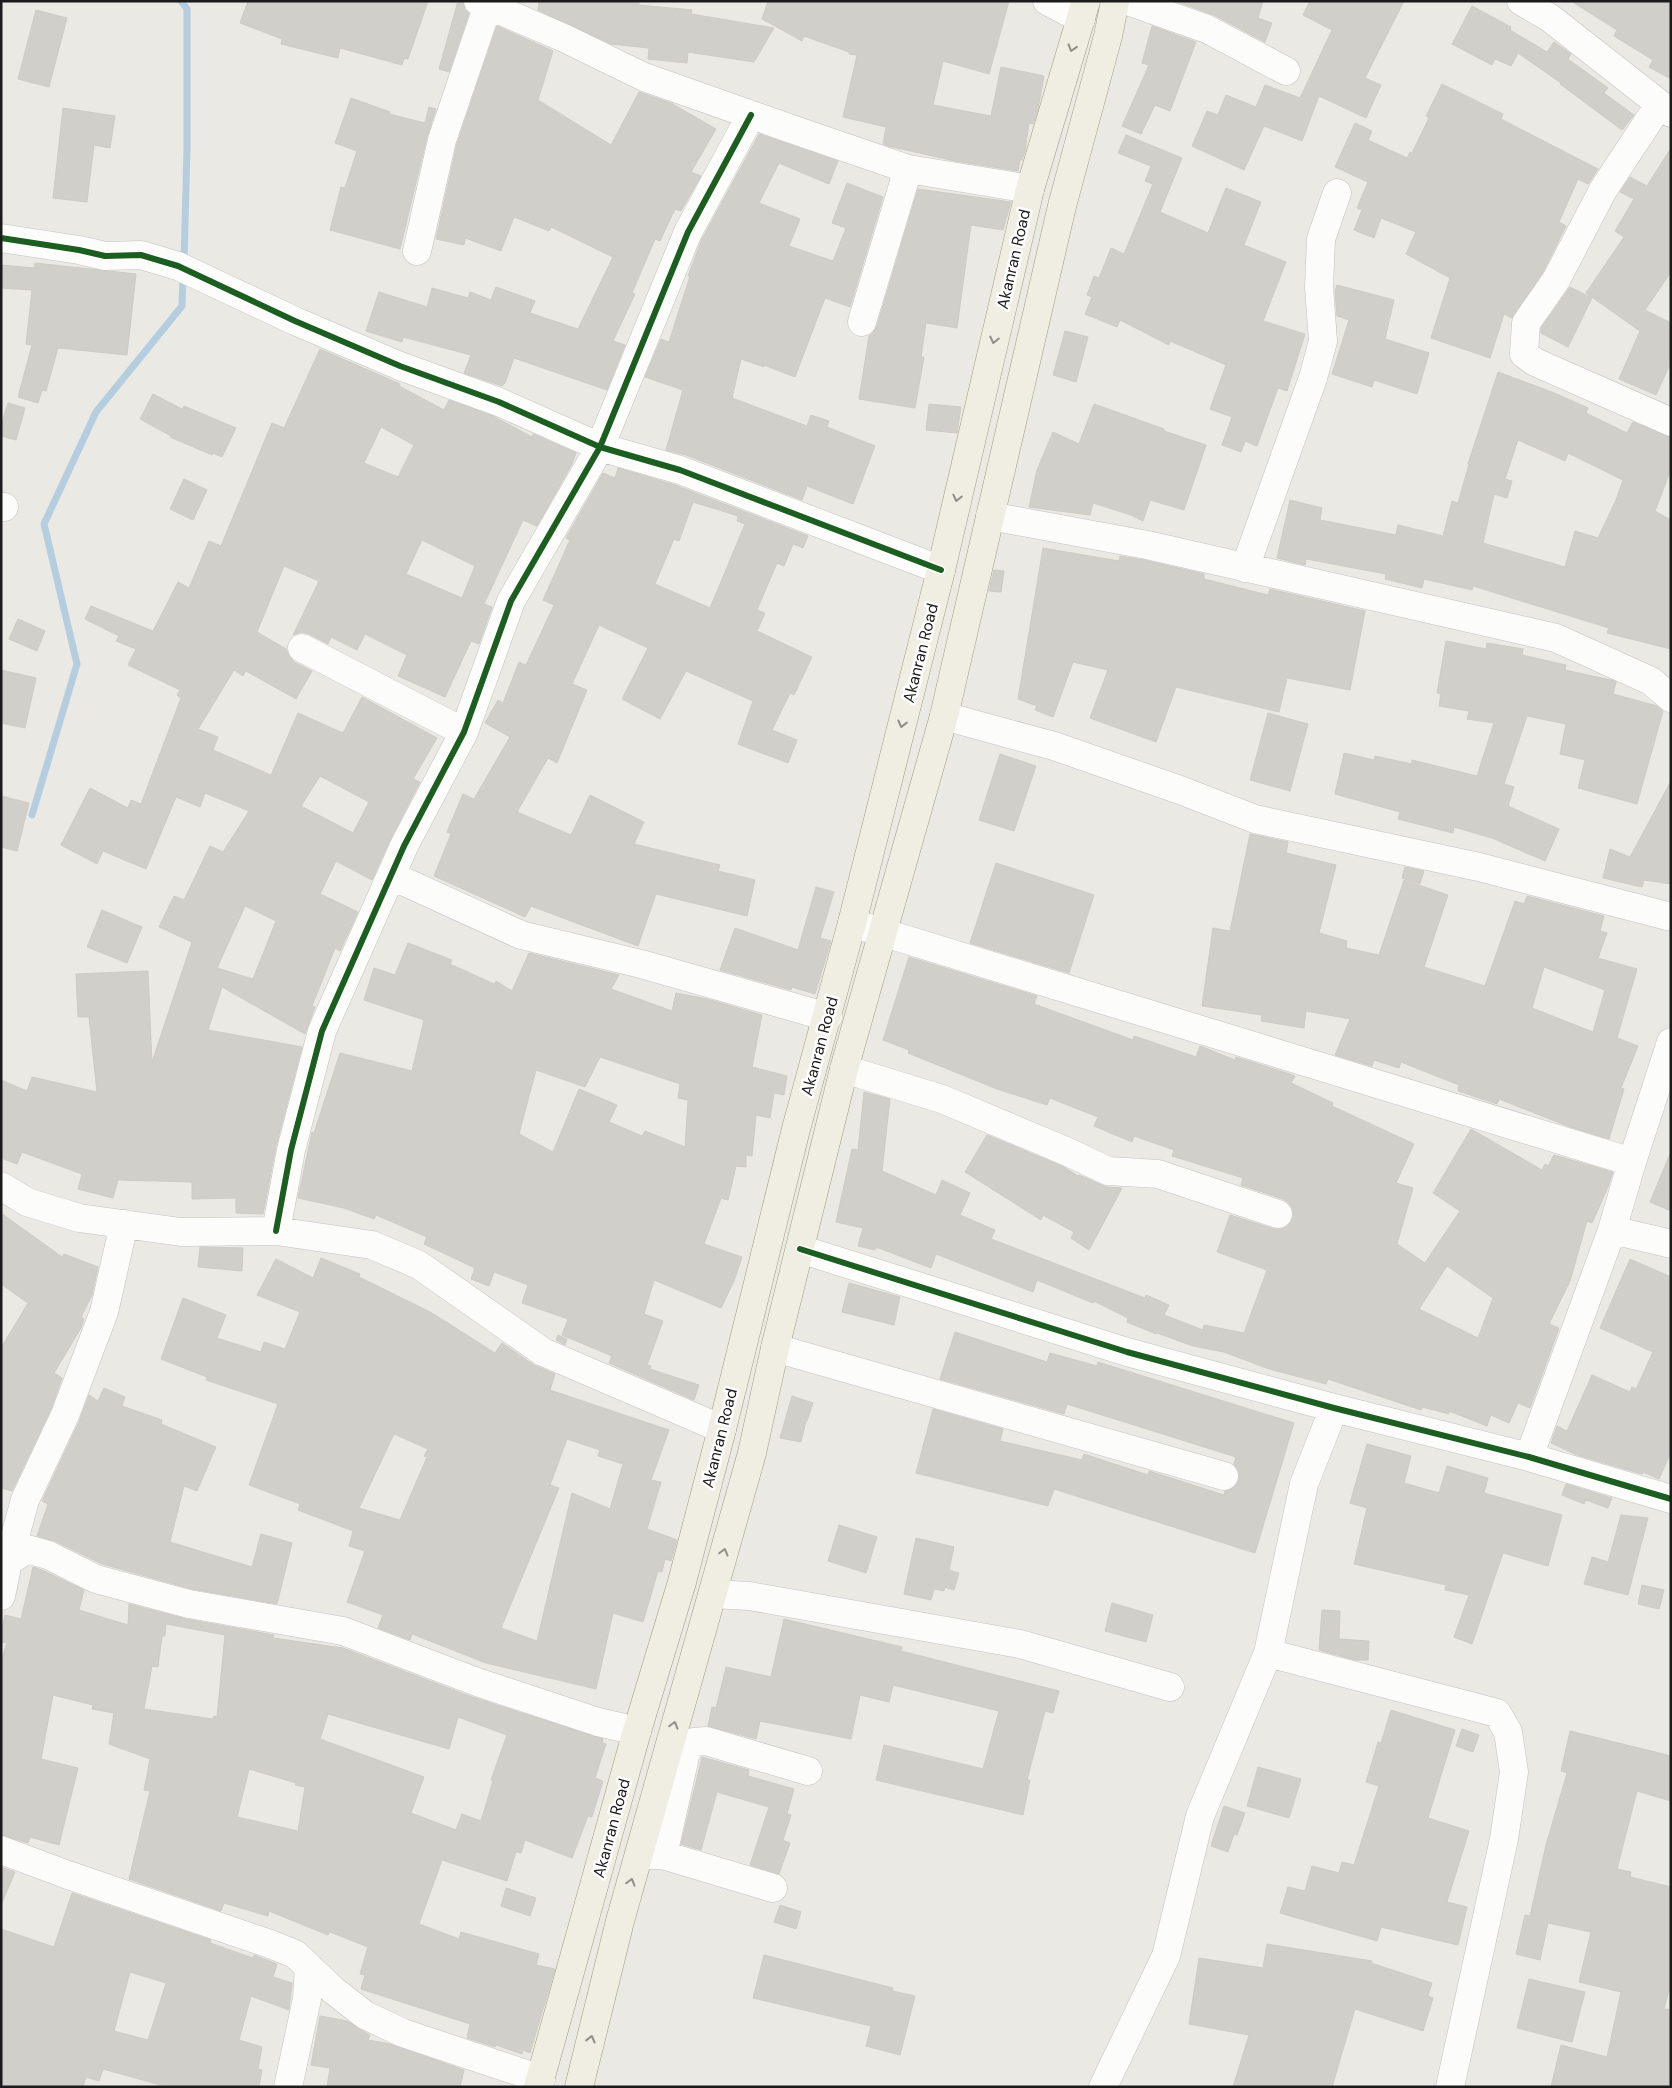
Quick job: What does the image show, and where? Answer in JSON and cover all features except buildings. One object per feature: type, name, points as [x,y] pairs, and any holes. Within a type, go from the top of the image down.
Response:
[{"type":"main road","name":"Akanran Road","points":[[579,2087],[620,1921],[651,1855],[713,1594],[752,1453],[775,1348],[844,1070],[944,716],[1062,206],[1108,36],[1115,1]]},
{"type":"main road","name":"Akanran Road","points":[[540,2083],[637,1731],[682,1582],[796,1129],[828,1017],[941,570],[1030,189],[1084,10]]},
{"type":"street","points":[[1047,1],[1084,10]]},
{"type":"street","points":[[1128,1],[1207,29],[1286,71]]},
{"type":"street","points":[[1521,1],[1554,10],[1665,109],[1603,190],[1556,280],[1526,323],[1524,354],[1535,362],[1671,422]]},
{"type":"street","points":[[418,251],[442,140],[483,3],[564,38],[644,78],[908,169],[1030,189]]},
{"type":"street","points":[[276,1231],[290,1150],[322,1031],[404,846],[464,732],[511,601],[600,447],[688,232],[751,115]]},
{"type":"street","points":[[862,322],[908,169]]},
{"type":"street","points":[[1245,568],[1313,378],[1323,340],[1319,287],[1321,239],[1337,193]]},
{"type":"street","points":[[1,238],[106,256],[141,255],[186,269],[295,321],[374,354],[499,402],[600,447],[680,470],[941,570]]},
{"type":"street","points":[[990,516],[1147,545],[1556,638],[1651,681],[1671,698]]},
{"type":"street","points":[[302,648],[464,732]]},
{"type":"street","points":[[944,716],[1054,746],[1180,790],[1255,819],[1479,866],[1671,917]]},
{"type":"street","points":[[392,876],[521,935],[641,964],[828,1017]]},
{"type":"street","points":[[852,923],[1632,1162]]},
{"type":"street","points":[[1529,1457],[1612,1230],[1671,1042]]},
{"type":"street","points":[[844,1070],[942,1099],[1068,1152],[1108,1171],[1158,1174],[1278,1214]]},
{"type":"street","points":[[1,1186],[27,1202],[79,1218],[180,1232],[276,1231],[372,1244],[419,1265],[544,1352],[722,1429]]},
{"type":"street","points":[[1,1596],[8,1562],[26,1500],[65,1414],[104,1312],[124,1224]]},
{"type":"street","points":[[1612,1230],[1671,1244]]},
{"type":"street","points":[[800,1249],[1127,1352],[1334,1408],[1529,1457],[1671,1499]]},
{"type":"street","points":[[775,1348],[1224,1476]]},
{"type":"street","points":[[1103,2087],[1166,1956],[1200,1816],[1268,1653],[1304,1484],[1334,1408]]},
{"type":"street","points":[[8,1562],[27,1549],[48,1555],[96,1579],[189,1604],[343,1631],[477,1682],[598,1722],[637,1731]]},
{"type":"street","points":[[713,1594],[749,1596],[1020,1644],[1170,1687]]},
{"type":"street","points":[[1268,1653],[1497,1713],[1508,1732],[1514,1772],[1504,1839],[1450,2087]]},
{"type":"street","points":[[772,1888],[651,1855],[686,1752],[694,1742],[706,1741],[808,1771]]},
{"type":"street","points":[[1,1850],[295,1954],[333,1990],[365,2015],[403,2033],[540,2083]]},
{"type":"street","points":[[288,2087],[307,1999],[309,1967]]},
{"type":"waterway","points":[[181,1],[187,9],[187,149],[184,262]]},
{"type":"waterway","points":[[32,815],[77,664],[44,524],[96,412],[182,306],[183,275]]},
{"type":"cycle path","points":[[276,1231],[291,1150],[322,1031],[404,846],[464,732],[511,601],[600,447],[688,232],[751,115]]},
{"type":"cycle path","points":[[1,238],[105,256],[141,255],[178,266],[295,321],[400,366],[499,402],[600,447],[680,470],[941,570]]},
{"type":"cycle path","points":[[800,1249],[1127,1352],[1334,1408],[1529,1457],[1671,1499]]}]
